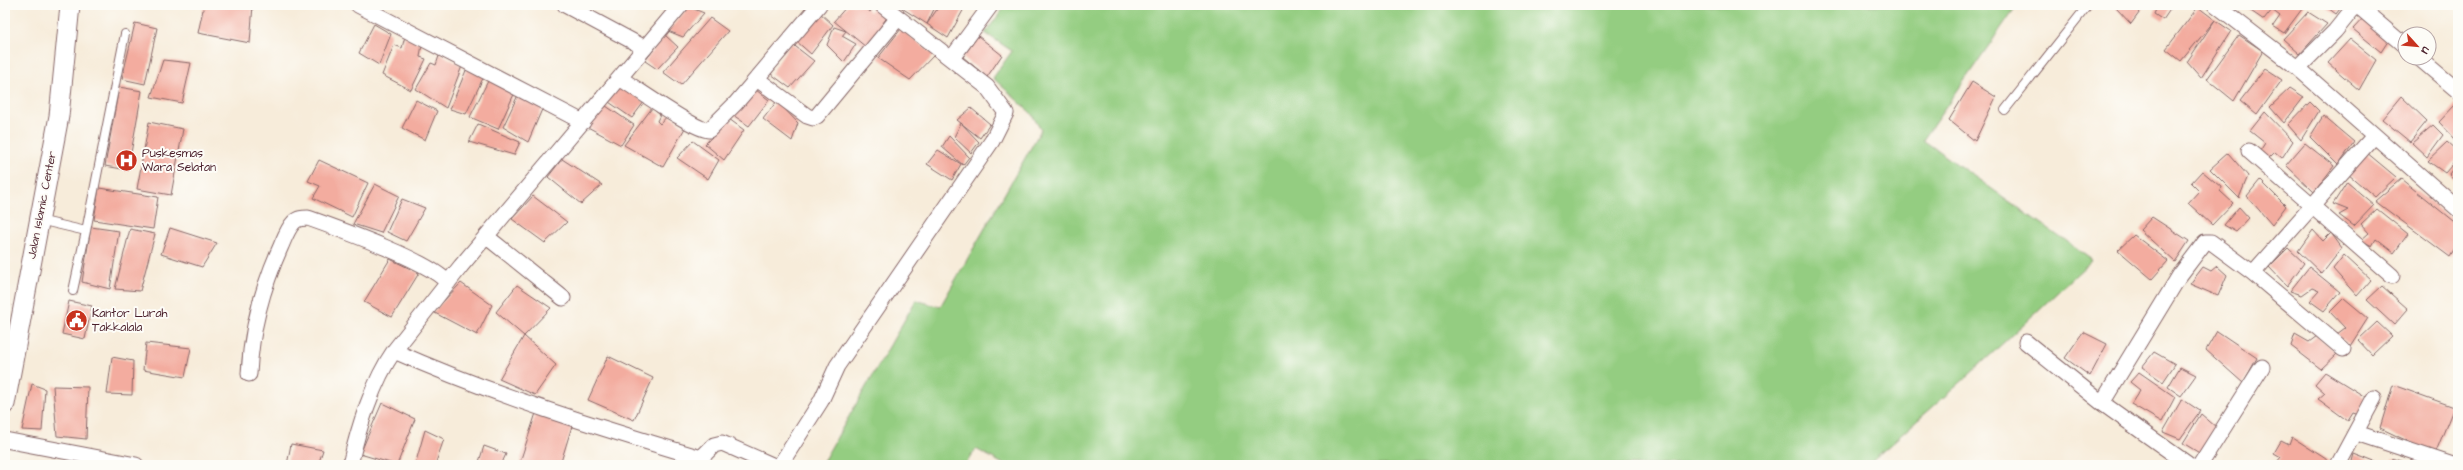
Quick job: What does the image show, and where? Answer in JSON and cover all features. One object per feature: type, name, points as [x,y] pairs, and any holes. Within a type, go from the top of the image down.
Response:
[{"type":"street","name":"Jalan Islamic Center","points":[[6,394],[59,116],[70,5]]},
{"type":"street","points":[[358,5],[583,122]]},
{"type":"street","points":[[565,5],[645,48]]},
{"type":"street","points":[[354,464],[374,390],[384,365],[448,283],[621,79],[681,5]]},
{"type":"street","points":[[621,79],[687,121],[707,131],[716,125],[758,79],[819,5]]},
{"type":"street","points":[[780,465],[821,401],[837,366],[992,142],[1006,113],[987,87],[952,58],[882,5]]},
{"type":"street","points":[[952,58],[991,5]]},
{"type":"street","points":[[2216,5],[2298,68],[2458,210]]},
{"type":"street","points":[[2298,68],[2335,31],[2356,5],[2397,39]]},
{"type":"street","points":[[758,79],[807,116],[813,118],[817,116],[898,18]]},
{"type":"street","points":[[2428,66],[2458,91]]},
{"type":"street","points":[[2254,274],[2311,206],[2374,136]]},
{"type":"street","points":[[2249,151],[2392,276]]},
{"type":"street","points":[[249,374],[257,320],[272,265],[287,233],[294,222],[302,218],[314,220],[376,244],[433,271],[448,283]]},
{"type":"street","points":[[487,237],[563,298]]},
{"type":"street","points":[[2102,403],[2180,275],[2205,242],[2211,242],[2254,274],[2344,349]]},
{"type":"street","points":[[2026,342],[2102,403],[2189,465]]},
{"type":"street","points":[[394,351],[443,373],[700,462],[714,446],[722,444],[772,465]]},
{"type":"street","points":[[2200,465],[2262,367]]},
{"type":"street","points":[[2338,465],[2374,398]]},
{"type":"street","points":[[2356,433],[2453,465]]},
{"type":"street","points":[[5,440],[136,465]]},
{"type":"lane","points":[[2006,110],[2088,5]]},
{"type":"lane","points":[[73,291],[125,34]]},
{"type":"lane","points":[[39,220],[86,231]]},
{"type":"green space","points":[[1006,5],[2017,5],[1923,140],[2092,260],[1969,375],[1867,465],[1005,465],[976,449],[965,465],[821,465],[916,300],[940,307],[1041,130],[1031,113],[993,78],[1012,51],[985,33]]},
{"type":"building","points":[[204,5],[253,5],[250,43],[198,33]]},
{"type":"building","points":[[601,5],[614,5],[611,10]]},
{"type":"building","points":[[848,5],[863,5],[870,12],[876,5],[888,16],[866,47],[834,21]]},
{"type":"building","points":[[897,5],[936,5],[927,24]]},
{"type":"building","points":[[940,5],[966,5],[948,38],[927,24]]},
{"type":"building","points":[[2119,5],[2145,5],[2131,24],[2116,8]]},
{"type":"building","points":[[2158,5],[2173,5],[2163,20],[2154,14]]},
{"type":"building","points":[[2242,5],[2305,5],[2284,33],[2273,26],[2280,16],[2272,10],[2264,20]]},
{"type":"building","points":[[2324,5],[2343,5],[2336,14]]},
{"type":"building","points":[[689,7],[704,13],[683,37],[668,31]]},
{"type":"building","points":[[2198,7],[2215,20],[2181,61],[2166,49]]},
{"type":"building","points":[[818,11],[833,25],[811,54],[795,40]]},
{"type":"building","points":[[2308,12],[2327,24],[2300,54],[2283,39]]},
{"type":"building","points":[[2365,16],[2394,32],[2381,52],[2353,29]]},
{"type":"building","points":[[710,18],[728,31],[681,85],[663,72]]},
{"type":"building","points":[[2215,20],[2231,31],[2201,78],[2187,62]]},
{"type":"building","points":[[135,23],[157,28],[145,84],[122,79]]},
{"type":"building","points":[[374,24],[391,34],[379,65],[359,53]]},
{"type":"building","points":[[834,27],[846,31],[842,36],[856,44],[844,62],[827,45]]},
{"type":"building","points":[[901,29],[934,55],[910,80],[878,58]]},
{"type":"building","points":[[665,35],[678,47],[657,69],[645,61]]},
{"type":"building","points":[[2239,35],[2263,51],[2234,101],[2207,79]]},
{"type":"building","points":[[405,36],[422,44],[420,57],[426,59],[411,90],[382,75],[394,45],[402,48]]},
{"type":"building","points":[[978,36],[1002,55],[987,77],[963,57]]},
{"type":"building","points":[[2350,39],[2376,60],[2359,90],[2328,63]]},
{"type":"building","points":[[791,43],[814,61],[790,88],[771,74]]},
{"type":"building","points":[[440,53],[462,66],[446,108],[416,89],[431,63],[436,65]]},
{"type":"building","points":[[163,60],[191,63],[182,103],[151,97]]},
{"type":"building","points":[[467,68],[484,76],[466,114],[450,109]]},
{"type":"building","points":[[2265,69],[2282,80],[2257,115],[2240,101]]},
{"type":"building","points":[[489,79],[515,92],[498,129],[470,117]]},
{"type":"building","points":[[1972,82],[1996,97],[1975,141],[1949,120]]},
{"type":"building","points":[[621,84],[644,102],[632,118],[606,100]]},
{"type":"building","points":[[119,87],[142,91],[128,170],[105,166]]},
{"type":"building","points":[[2290,88],[2304,97],[2284,123],[2270,107]]},
{"type":"building","points":[[756,90],[769,100],[749,126],[733,115]]},
{"type":"building","points":[[518,95],[543,107],[528,142],[503,127]]},
{"type":"building","points":[[2401,96],[2427,121],[2410,142],[2382,119]]},
{"type":"building","points":[[416,100],[437,111],[425,140],[402,128]]},
{"type":"building","points":[[777,101],[798,123],[792,141],[763,119]]},
{"type":"building","points":[[2310,102],[2319,111],[2301,140],[2288,125]]},
{"type":"building","points":[[603,104],[634,125],[621,145],[584,125]]},
{"type":"building","points":[[2456,104],[2458,106],[2458,142],[2439,122]]},
{"type":"building","points":[[652,108],[660,115],[657,121],[660,124],[669,114],[685,128],[663,167],[624,145]]},
{"type":"building","points":[[971,108],[990,124],[980,138],[957,120]]},
{"type":"building","points":[[2265,112],[2293,141],[2282,158],[2275,152],[2268,159],[2258,154],[2265,143],[2250,131]]},
{"type":"building","points":[[2323,116],[2354,142],[2338,165],[2310,137]]},
{"type":"building","points":[[729,119],[744,130],[724,160],[705,144]]},
{"type":"building","points":[[149,122],[183,129],[171,195],[137,189]]},
{"type":"building","points":[[961,123],[979,142],[971,153],[954,137]]},
{"type":"building","points":[[478,124],[520,142],[514,155],[469,142]]},
{"type":"building","points":[[2433,125],[2443,135],[2427,157],[2412,143]]},
{"type":"building","points":[[949,136],[969,157],[963,165],[942,147]]},
{"type":"building","points":[[693,141],[719,160],[708,179],[677,158]]},
{"type":"building","points":[[2448,142],[2458,151],[2458,158],[2445,173],[2428,161]]},
{"type":"building","points":[[2305,143],[2334,166],[2314,192],[2286,165]]},
{"type":"building","points":[[938,150],[961,164],[952,180],[927,164]]},
{"type":"building","points":[[2366,152],[2396,177],[2375,197],[2348,174]]},
{"type":"building","points":[[2228,153],[2248,176],[2239,198],[2210,169]]},
{"type":"building","points":[[562,159],[602,185],[581,204],[548,177]]},
{"type":"building","points":[[319,160],[368,183],[352,217],[313,198],[320,186],[308,181]]},
{"type":"building","points":[[2458,162],[2458,184],[2449,174]]},
{"type":"building","points":[[2202,171],[2221,187],[2220,191],[2233,203],[2212,225],[2188,203],[2199,191],[2191,183]]},
{"type":"building","points":[[2401,179],[2458,225],[2458,244],[2450,257],[2375,201]]},
{"type":"building","points":[[2260,180],[2286,206],[2272,225],[2247,196]]},
{"type":"building","points":[[2347,182],[2374,205],[2354,226],[2339,215],[2348,210],[2333,204]]},
{"type":"building","points":[[375,184],[399,196],[381,233],[353,224]]},
{"type":"building","points":[[99,188],[158,197],[153,229],[94,220]]},
{"type":"building","points":[[533,196],[567,222],[545,243],[512,219]]},
{"type":"building","points":[[402,199],[425,208],[406,241],[387,232]]},
{"type":"building","points":[[2239,207],[2249,218],[2236,232],[2224,225]]},
{"type":"building","points":[[2377,209],[2408,234],[2394,253],[2376,239],[2372,246],[2361,240],[2369,233],[2361,224]]},
{"type":"building","points":[[2152,217],[2189,241],[2175,262],[2140,230]]},
{"type":"building","points":[[91,227],[119,231],[110,289],[82,282]]},
{"type":"building","points":[[170,228],[217,243],[202,267],[161,254]]},
{"type":"building","points":[[130,229],[155,234],[140,291],[115,289]]},
{"type":"building","points":[[2313,230],[2323,241],[2331,233],[2342,248],[2322,274],[2298,251]]},
{"type":"building","points":[[2134,235],[2168,261],[2152,279],[2118,250]]},
{"type":"building","points":[[2288,248],[2304,263],[2287,286],[2269,267]]},
{"type":"building","points":[[2344,255],[2371,280],[2357,296],[2333,269]]},
{"type":"building","points":[[390,259],[419,273],[392,317],[364,302]]},
{"type":"building","points":[[2217,266],[2227,275],[2218,296],[2190,284],[2203,267],[2211,271]]},
{"type":"building","points":[[2309,267],[2340,292],[2324,311],[2310,301],[2319,291],[2312,288],[2302,295],[2290,291]]},
{"type":"building","points":[[461,283],[492,305],[477,335],[433,312]]},
{"type":"building","points":[[517,285],[551,308],[524,336],[496,312]]},
{"type":"building","points":[[2382,286],[2408,309],[2394,325],[2367,300]]},
{"type":"building","points":[[2344,298],[2368,318],[2350,346],[2337,334],[2345,328],[2330,312]]},
{"type":"building","name":"Kantor Lurah Takkalala","points":[[69,301],[92,306],[85,339],[62,334]]},
{"type":"building","points":[[2377,322],[2392,336],[2372,355],[2358,340]]},
{"type":"building","points":[[2217,331],[2257,358],[2243,383],[2206,350]]},
{"type":"building","points":[[2083,332],[2107,344],[2090,376],[2065,358]]},
{"type":"building","points":[[2295,334],[2309,342],[2317,336],[2337,354],[2321,369],[2291,346]]},
{"type":"building","points":[[524,336],[556,365],[535,395],[499,379]]},
{"type":"building","points":[[146,343],[191,348],[185,377],[143,370]]},
{"type":"building","points":[[2154,352],[2175,364],[2163,382],[2142,367]]},
{"type":"building","points":[[608,356],[653,378],[634,420],[588,400]]},
{"type":"building","points":[[112,357],[133,361],[132,395],[107,394]]},
{"type":"building","points":[[2180,367],[2196,375],[2181,396],[2168,387]]},
{"type":"building","points":[[2139,372],[2175,397],[2162,422],[2131,404],[2140,390],[2130,382]]},
{"type":"building","points":[[2325,372],[2367,398],[2359,415],[2353,413],[2348,421],[2318,399],[2325,393],[2315,384]]},
{"type":"building","points":[[32,384],[45,389],[42,431],[22,430]]},
{"type":"building","points":[[2393,385],[2454,407],[2435,454],[2380,428]]},
{"type":"building","points":[[53,386],[88,387],[86,439],[57,436]]},
{"type":"building","points":[[2182,399],[2200,411],[2180,439],[2163,432]]},
{"type":"building","points":[[382,403],[415,419],[397,465],[360,454]]},
{"type":"building","points":[[536,413],[572,426],[560,465],[519,465]]},
{"type":"building","points":[[2201,414],[2216,427],[2201,454],[2183,443]]},
{"type":"building","points":[[425,430],[444,439],[435,465],[415,465]]},
{"type":"building","points":[[2292,437],[2329,461],[2326,465],[2281,465],[2277,462],[2281,457],[2274,453],[2281,441],[2289,445]]},
{"type":"building","points":[[291,444],[323,450],[318,465],[287,465]]},
{"type":"building","points":[[484,446],[506,454],[501,465],[478,465]]},
{"type":"building","points":[[2354,454],[2382,465],[2351,465]]},
{"type":"building","points":[[2392,458],[2414,465],[2390,465]]},
{"type":"place","name":"Puskesmas Wara Selatan","points":[[127,160]]},
{"type":"place","name":"Kantor Lurah Takkalala","points":[[77,320]]}]
